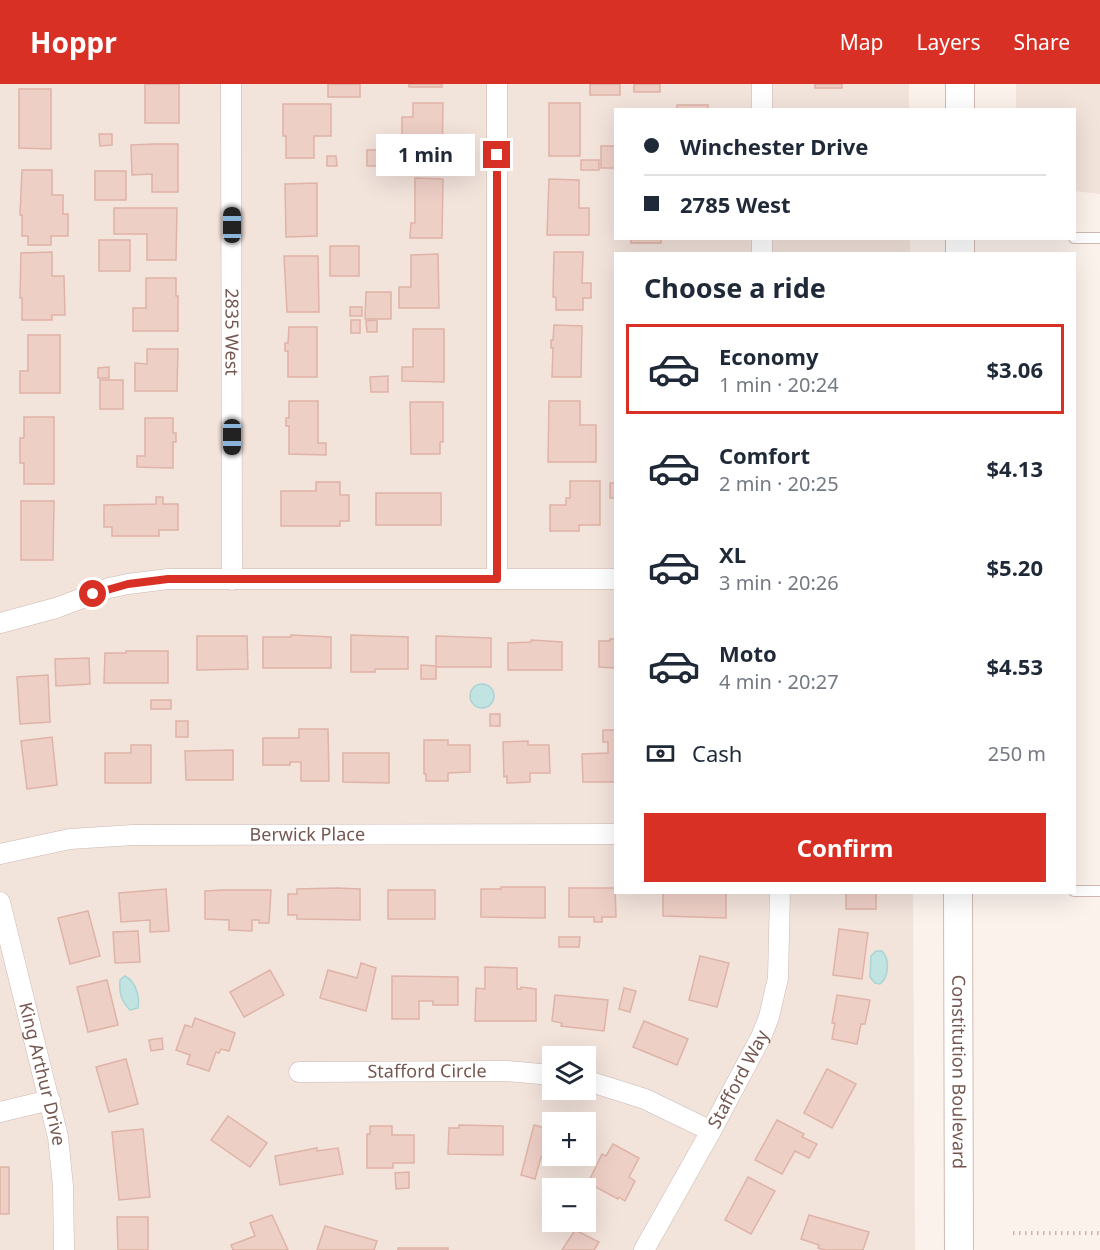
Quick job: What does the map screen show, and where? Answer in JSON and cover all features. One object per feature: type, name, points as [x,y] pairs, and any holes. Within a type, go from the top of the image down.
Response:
[{"type":"main road","points":[[960,84],[960,108]]},
{"type":"main road","name":"Constitution Boulevard","points":[[958,894],[959,1250]]},
{"type":"street","name":"2835 West","points":[[231,84],[232,580]]},
{"type":"street","points":[[497,84],[497,579]]},
{"type":"street","points":[[762,84],[762,108]]},
{"type":"street","points":[[0,624],[128,584],[168,579],[614,579]]},
{"type":"street","name":"Berwick Place","points":[[0,854],[59,841],[133,835],[614,834]]},
{"type":"street","name":"Stafford Way","points":[[652,1247],[761,1037],[769,1017],[778,978],[780,894]]},
{"type":"street","name":"King Arthur Drive","points":[[0,902],[50,1100],[61,1161],[64,1250]]},
{"type":"street","name":"Stafford Circle","points":[[299,1072],[507,1071],[542,1074]]},
{"type":"street","points":[[596,1083],[645,1099],[711,1131]]},
{"type":"street","points":[[0,1112],[50,1100]]},
{"type":"lane","points":[[1076,238],[1100,238]]},
{"type":"lane","points":[[1076,891],[1100,891]]},
{"type":"path","points":[[1013,1233],[1100,1233]]},
{"type":"shaded area","points":[[0,84],[909,84],[909,108],[614,108],[614,240],[910,240],[910,252],[614,252],[614,894],[913,894],[915,1250],[0,1250]]},
{"type":"shaded area","points":[[1016,84],[1100,84],[1100,194],[1076,191],[1076,108],[1016,108]]},
{"type":"water","points":[[482,684],[487,685],[493,691],[493,701],[487,707],[482,708],[477,707],[471,701],[470,696],[471,691],[477,685]]},
{"type":"water","points":[[876,951],[882,951],[885,954],[887,963],[887,973],[880,984],[875,983],[870,977],[871,956]]},
{"type":"water","points":[[125,976],[136,990],[138,1008],[130,1010],[123,1000],[120,980]]},
{"type":"building","points":[[145,84],[179,84],[179,123],[145,123]]},
{"type":"building","points":[[328,84],[360,84],[360,97],[328,97]]},
{"type":"building","points":[[409,84],[442,84],[442,87],[409,87]]},
{"type":"building","points":[[590,84],[620,84],[620,95],[590,95]]},
{"type":"building","points":[[634,84],[660,84],[660,92],[634,92]]},
{"type":"building","points":[[815,84],[842,84],[842,88],[815,88]]},
{"type":"building","points":[[19,89],[51,89],[51,149],[19,148]]},
{"type":"building","points":[[413,103],[443,103],[442,161],[414,161],[414,150],[439,150],[439,143],[413,143],[413,139],[402,139],[402,117],[413,117]]},
{"type":"building","points":[[549,103],[580,103],[580,156],[549,156]]},
{"type":"building","points":[[283,104],[331,104],[331,136],[314,136],[314,158],[286,158]]},
{"type":"building","points":[[677,105],[708,105],[708,108],[677,108]]},
{"type":"building","points":[[99,134],[112,134],[112,145],[100,146]]},
{"type":"building","points":[[178,144],[178,192],[152,192],[152,174],[132,175],[131,145]]},
{"type":"building","points":[[380,145],[404,145],[404,168],[380,168]]},
{"type":"building","points":[[601,146],[614,146],[614,168],[601,168]]},
{"type":"building","points":[[367,150],[377,150],[377,166],[367,166]]},
{"type":"building","points":[[327,156],[336,156],[337,166],[327,166]]},
{"type":"building","points":[[581,160],[599,160],[599,170],[581,170]]},
{"type":"building","points":[[22,170],[52,170],[52,195],[63,195],[63,214],[68,214],[68,236],[51,236],[51,245],[28,245],[28,236],[22,236],[22,215],[20,215]]},
{"type":"building","points":[[95,171],[126,171],[126,200],[95,200]]},
{"type":"building","points":[[415,178],[443,179],[442,238],[410,238],[411,223],[415,223]]},
{"type":"building","points":[[549,179],[579,180],[579,208],[589,208],[589,235],[547,235]]},
{"type":"building","points":[[317,183],[317,236],[286,237],[285,184]]},
{"type":"building","points":[[114,208],[177,208],[176,260],[147,260],[147,234],[114,234]]},
{"type":"building","points":[[99,240],[130,240],[130,271],[99,271]]},
{"type":"building","points":[[631,240],[661,240],[661,243],[631,243]]},
{"type":"building","points":[[330,246],[359,246],[359,276],[330,276]]},
{"type":"building","points":[[52,252],[52,276],[64,276],[65,315],[52,315],[52,320],[22,320],[21,253]]},
{"type":"building","points":[[554,252],[583,252],[582,283],[591,283],[591,298],[583,298],[583,310],[556,310],[556,297],[553,297]]},
{"type":"building","points":[[438,254],[439,308],[399,308],[399,287],[411,287],[411,255]]},
{"type":"building","points":[[284,256],[318,256],[319,312],[287,312]]},
{"type":"building","points":[[146,278],[176,278],[178,331],[133,331],[133,308],[146,308]]},
{"type":"building","points":[[366,292],[391,292],[391,319],[365,319]]},
{"type":"building","points":[[350,307],[362,307],[362,316],[350,316]]},
{"type":"building","points":[[351,320],[360,320],[360,333],[351,333]]},
{"type":"building","points":[[377,320],[377,332],[367,332],[366,321]]},
{"type":"building","points":[[554,325],[582,326],[581,377],[552,377],[551,340],[553,340]]},
{"type":"building","points":[[289,327],[317,327],[317,377],[288,377],[288,351],[285,351],[285,343],[288,343]]},
{"type":"building","points":[[413,329],[444,329],[444,382],[402,381],[402,367],[413,367]]},
{"type":"building","points":[[28,335],[60,335],[60,393],[20,393],[20,371],[28,371]]},
{"type":"building","points":[[147,349],[178,349],[177,391],[135,391],[135,363],[147,364]]},
{"type":"building","points":[[109,367],[109,378],[98,378],[98,368]]},
{"type":"building","points":[[388,376],[388,392],[371,392],[370,377]]},
{"type":"building","points":[[100,380],[123,380],[123,409],[100,409]]},
{"type":"building","points":[[289,401],[318,401],[318,443],[326,443],[326,455],[289,454],[289,426],[286,426],[286,418],[289,418]]},
{"type":"building","points":[[549,401],[580,401],[580,425],[596,425],[596,462],[548,462]]},
{"type":"building","points":[[410,402],[443,402],[443,442],[440,442],[440,454],[411,454]]},
{"type":"building","points":[[24,417],[54,417],[54,484],[24,484],[24,463],[20,463],[20,438],[24,438]]},
{"type":"building","points":[[145,418],[173,418],[173,433],[176,433],[176,442],[173,442],[173,468],[137,467],[137,456],[145,456]]},
{"type":"building","points":[[570,481],[600,481],[600,525],[579,525],[579,531],[550,531],[550,505],[566,505],[566,498],[570,498]]},
{"type":"building","points":[[316,482],[340,482],[340,495],[349,495],[349,521],[340,521],[340,526],[281,526],[281,491],[316,491]]},
{"type":"building","points":[[610,483],[614,483],[614,498],[610,498]]},
{"type":"building","points":[[376,493],[441,493],[441,525],[376,525]]},
{"type":"building","points":[[156,497],[163,497],[163,504],[178,504],[178,530],[159,530],[159,536],[112,536],[112,527],[104,527],[104,505],[156,504]]},
{"type":"building","points":[[21,501],[54,501],[53,560],[21,560]]},
{"type":"building","points":[[291,635],[331,637],[331,668],[263,668],[263,637],[291,637]]},
{"type":"building","points":[[351,635],[408,637],[408,669],[351,672]]},
{"type":"building","points":[[197,636],[247,636],[248,669],[197,670]]},
{"type":"building","points":[[436,636],[491,638],[491,667],[436,667]]},
{"type":"building","points":[[614,639],[614,668],[599,667],[599,641]]},
{"type":"building","points":[[531,640],[562,642],[562,670],[508,670],[508,643],[531,642]]},
{"type":"building","points":[[126,651],[168,651],[168,683],[104,683],[105,653],[126,653]]},
{"type":"building","points":[[89,658],[90,684],[56,686],[55,659]]},
{"type":"building","points":[[421,665],[436,666],[436,679],[421,679]]},
{"type":"building","points":[[48,675],[50,722],[20,724],[17,677]]},
{"type":"building","points":[[151,700],[171,700],[171,709],[151,709]]},
{"type":"building","points":[[490,714],[500,714],[500,726],[490,726]]},
{"type":"building","points":[[176,721],[188,721],[188,737],[176,737]]},
{"type":"building","points":[[299,729],[328,729],[329,781],[301,781],[301,762],[290,762],[290,765],[263,765],[263,738],[299,738]]},
{"type":"building","points":[[603,730],[614,730],[614,782],[583,782],[582,754],[608,753],[608,742],[603,742]]},
{"type":"building","points":[[52,737],[57,785],[27,789],[21,741]]},
{"type":"building","points":[[424,740],[448,740],[448,745],[470,745],[470,772],[448,773],[448,781],[426,781]]},
{"type":"building","points":[[528,741],[528,745],[549,745],[550,773],[530,773],[530,782],[507,783],[507,776],[504,777],[503,742]]},
{"type":"building","points":[[131,745],[151,745],[151,783],[105,783],[105,753],[131,753]]},
{"type":"building","points":[[233,750],[233,780],[186,780],[185,751]]},
{"type":"building","points":[[343,753],[389,753],[389,783],[343,782]]},
{"type":"building","points":[[501,887],[545,887],[545,918],[481,917],[481,889],[501,889]]},
{"type":"building","points":[[569,888],[614,888],[616,917],[602,917],[602,922],[594,922],[594,917],[569,917]]},
{"type":"building","points":[[166,889],[169,931],[150,932],[150,920],[121,922],[119,893]]},
{"type":"building","points":[[297,889],[360,889],[360,920],[297,919],[297,915],[288,915],[288,894],[297,894]]},
{"type":"building","points":[[271,890],[269,923],[252,920],[252,931],[229,930],[229,920],[205,919],[205,891]]},
{"type":"building","points":[[388,890],[435,890],[435,919],[388,919]]},
{"type":"building","points":[[663,894],[726,894],[726,918],[663,916]]},
{"type":"building","points":[[846,894],[876,894],[876,909],[846,909]]},
{"type":"building","points":[[88,911],[100,956],[70,964],[58,918]]},
{"type":"building","points":[[839,929],[868,933],[862,979],[833,975]]},
{"type":"building","points":[[138,931],[140,962],[115,963],[113,932]]},
{"type":"building","points":[[559,937],[580,937],[579,947],[559,947]]},
{"type":"building","points":[[700,956],[729,963],[717,1007],[689,1000]]},
{"type":"building","points":[[361,963],[376,968],[366,1011],[320,998],[328,970],[357,978]]},
{"type":"building","points":[[485,967],[517,968],[517,989],[521,987],[536,989],[536,1021],[475,1021],[476,988],[485,989]]},
{"type":"building","points":[[270,970],[284,995],[244,1017],[230,992]]},
{"type":"building","points":[[392,976],[458,977],[458,1005],[433,1005],[433,1001],[419,1001],[419,1019],[392,1019]]},
{"type":"building","points":[[107,980],[118,1025],[88,1032],[77,987]]},
{"type":"building","points":[[624,988],[636,991],[630,1012],[619,1009]]},
{"type":"building","points":[[555,995],[608,1000],[604,1031],[561,1026],[562,1023],[552,1021]]},
{"type":"building","points":[[837,995],[870,1000],[865,1024],[861,1024],[857,1044],[832,1039],[835,1023],[832,1023]]},
{"type":"building","points":[[195,1018],[235,1033],[229,1051],[221,1049],[219,1053],[216,1052],[209,1071],[187,1064],[190,1055],[176,1050],[185,1025],[192,1027]]},
{"type":"building","points":[[644,1021],[688,1039],[677,1065],[633,1047]]},
{"type":"building","points":[[162,1038],[163,1049],[151,1051],[149,1040]]},
{"type":"building","points":[[126,1059],[138,1104],[109,1112],[96,1067]]},
{"type":"building","points":[[827,1069],[856,1084],[832,1128],[804,1113]]},
{"type":"building","points":[[228,1116],[267,1143],[250,1167],[211,1140]]},
{"type":"building","points":[[777,1120],[804,1134],[802,1137],[817,1144],[809,1158],[795,1151],[782,1174],[755,1160]]},
{"type":"building","points":[[459,1125],[503,1126],[503,1155],[448,1154],[449,1128],[459,1128]]},
{"type":"building","points":[[534,1125],[542,1127],[542,1157],[535,1179],[521,1175]]},
{"type":"building","points":[[370,1126],[392,1126],[392,1135],[414,1135],[414,1163],[393,1163],[393,1168],[367,1168],[367,1134],[370,1134]]},
{"type":"building","points":[[143,1129],[150,1197],[119,1200],[112,1132]]},
{"type":"building","points":[[613,1144],[639,1158],[629,1177],[635,1181],[625,1201],[596,1187],[596,1178],[590,1178],[602,1154],[606,1156]]},
{"type":"building","points":[[317,1148],[317,1151],[338,1148],[343,1174],[280,1185],[275,1156]]},
{"type":"building","points":[[0,1167],[9,1167],[9,1214],[0,1214]]},
{"type":"building","points":[[409,1172],[409,1188],[396,1189],[395,1173]]},
{"type":"building","points":[[748,1177],[775,1191],[751,1234],[725,1220]]},
{"type":"building","points":[[272,1215],[288,1250],[233,1250],[231,1245],[255,1236],[250,1223]]},
{"type":"building","points":[[809,1215],[869,1232],[863,1250],[825,1250],[818,1248],[819,1245],[801,1239]]},
{"type":"building","points":[[117,1217],[148,1217],[148,1250],[118,1250]]},
{"type":"building","points":[[325,1226],[377,1241],[374,1250],[317,1250]]},
{"type":"building","points":[[574,1232],[579,1232],[599,1242],[594,1250],[562,1250]]},
{"type":"building","points":[[398,1248],[448,1248],[448,1250],[398,1250]]},
{"type":"route","points":[[93,594],[128,584],[168,579],[497,579],[497,155]]}]
